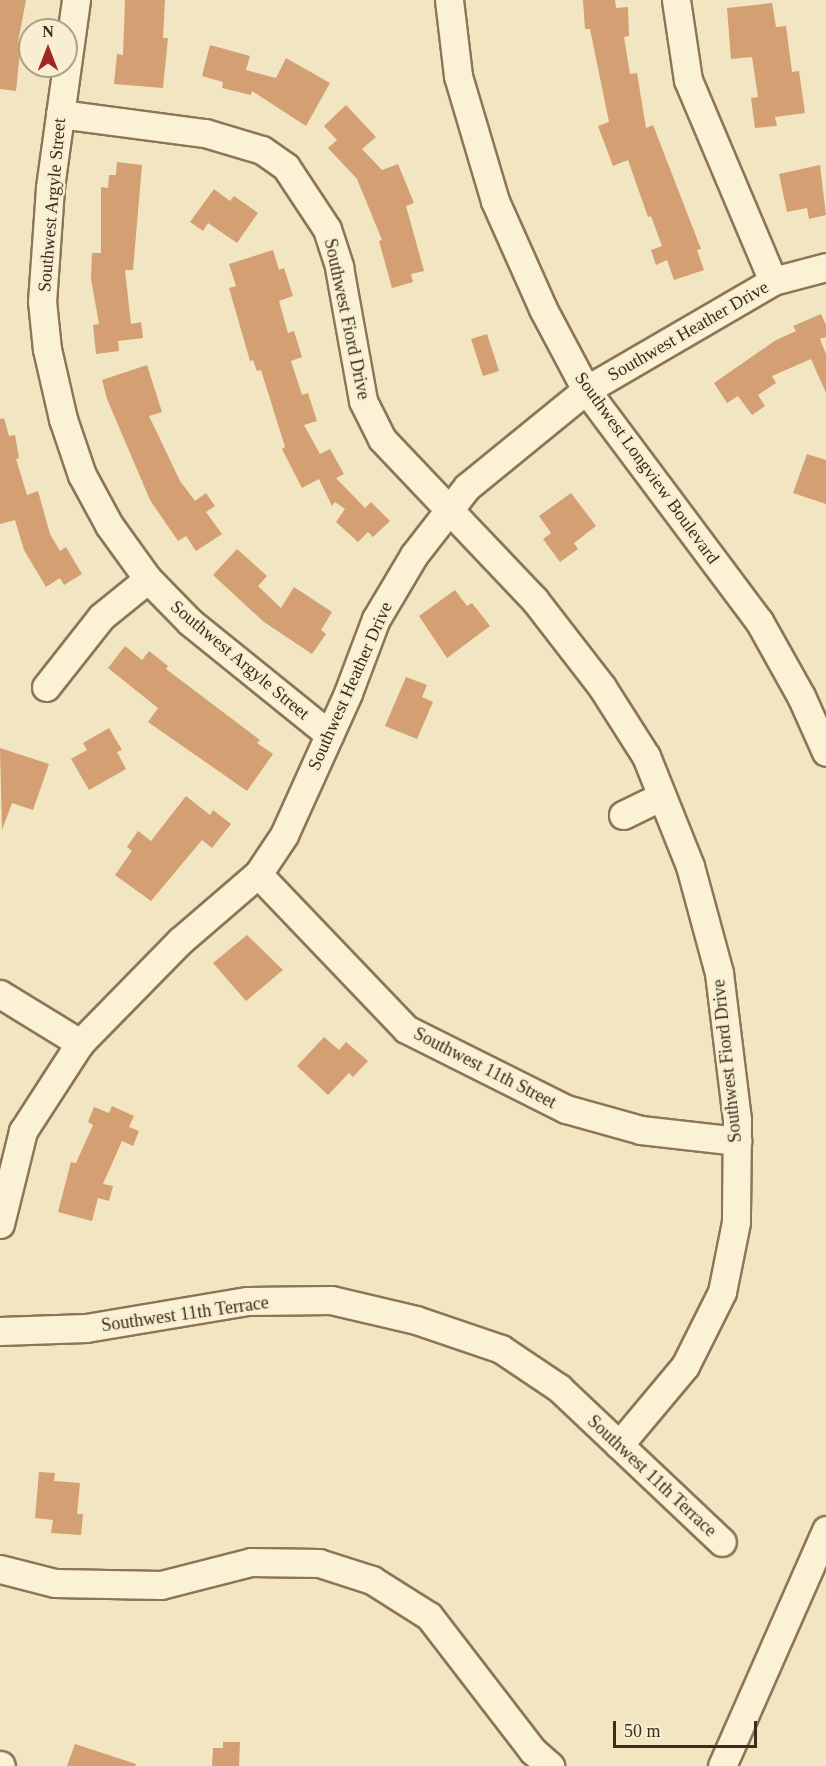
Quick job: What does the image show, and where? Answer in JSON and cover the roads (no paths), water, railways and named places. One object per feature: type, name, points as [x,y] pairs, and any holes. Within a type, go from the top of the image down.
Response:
[{"type":"street","name":"Southwest Argyle Street","points":[[76,0],[50,188],[42,301],[47,349],[63,418],[82,475],[109,525],[148,579],[190,622],[329,734]]},
{"type":"street","name":"Southwest Longview Boulevard","points":[[449,0],[458,76],[495,201],[543,309],[586,390],[759,621],[801,696],[826,752]]},
{"type":"street","points":[[676,0],[688,80],[773,281]]},
{"type":"street","name":"Southwest Fiord Drive","points":[[60,114],[205,133],[262,150],[286,167],[327,229],[339,267],[363,401],[382,439],[451,509],[534,599],[602,687],[646,756],[690,866],[719,974],[737,1141],[736,1222],[722,1292],[685,1366],[619,1445]]},
{"type":"street","name":"Southwest Heather Drive","points":[[0,1224],[23,1131],[80,1043],[180,941],[258,874],[284,836],[376,620],[414,555],[467,487],[586,390],[773,281],[826,267]]},
{"type":"street","points":[[46,687],[101,617],[148,579]]},
{"type":"street","points":[[622,815],[662,796]]},
{"type":"street","name":"Southwest 11th Street","points":[[258,874],[406,1029],[566,1109],[641,1130],[737,1141]]},
{"type":"street","points":[[0,994],[80,1043]]},
{"type":"street","name":"Southwest 11th Terrace","points":[[0,1331],[86,1328],[248,1301],[331,1300],[416,1320],[501,1349],[559,1389],[722,1542]]},
{"type":"street","points":[[722,1766],[826,1530]]},
{"type":"street","points":[[0,1569],[55,1583],[161,1585],[251,1562],[319,1563],[372,1580],[429,1616],[546,1765]]}]
